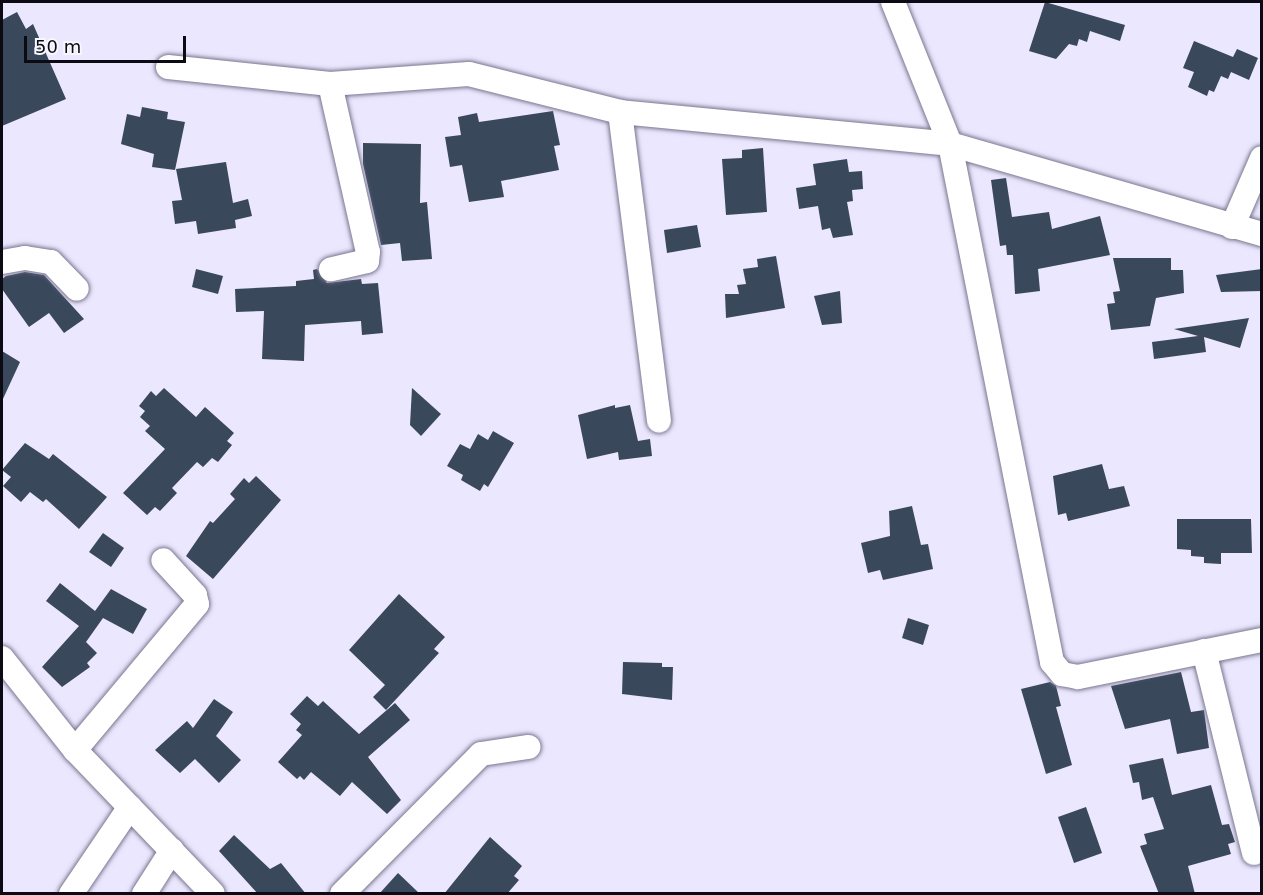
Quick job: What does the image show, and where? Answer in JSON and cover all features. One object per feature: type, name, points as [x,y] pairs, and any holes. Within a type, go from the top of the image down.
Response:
[{"type":"street","points":[[893,2],[950,144],[1052,662],[1062,674],[1078,677],[1262,640]]},
{"type":"street","points":[[168,67],[330,84],[469,74],[620,112],[950,144],[1262,234]]},
{"type":"street","points":[[330,84],[368,252],[367,261],[331,269]]},
{"type":"street","points":[[620,112],[659,421]]},
{"type":"street","points":[[1232,227],[1262,158]]},
{"type":"street","points":[[2,262],[25,258],[51,262],[77,289]]},
{"type":"street","points":[[75,750],[197,604],[195,595],[163,560]]},
{"type":"street","points":[[1204,651],[1254,853]]},
{"type":"street","points":[[2,658],[75,750],[213,894]]},
{"type":"street","points":[[342,894],[482,754],[528,747]]},
{"type":"street","points":[[71,894],[130,807]]},
{"type":"street","points":[[144,894],[171,850]]},
{"type":"building","points":[[1045,2],[1125,25],[1120,41],[1090,31],[1087,42],[1079,39],[1077,46],[1069,44],[1056,59],[1029,51]]},
{"type":"building","points":[[17,12],[26,29],[33,24],[66,99],[2,126],[2,20]]},
{"type":"building","points":[[1194,41],[1233,57],[1237,49],[1258,58],[1249,80],[1231,72],[1228,79],[1221,76],[1214,92],[1209,90],[1207,96],[1188,87],[1194,72],[1183,68]]},
{"type":"building","points":[[142,107],[168,112],[167,119],[185,122],[175,170],[152,167],[154,154],[121,144],[127,114],[140,117]]},
{"type":"building","points":[[553,111],[560,145],[554,146],[559,170],[501,181],[504,197],[469,202],[462,165],[450,167],[445,137],[461,135],[458,117],[477,113],[479,122]]},
{"type":"building","points":[[363,143],[421,144],[420,203],[427,202],[432,259],[402,261],[400,243],[381,245],[363,164]]},
{"type":"building","points":[[763,148],[767,212],[726,215],[722,159],[742,158],[742,150]]},
{"type":"building","points":[[847,159],[849,172],[862,171],[863,189],[852,190],[853,201],[847,202],[853,235],[833,238],[830,228],[822,230],[818,206],[799,209],[796,188],[816,185],[813,164]]},
{"type":"building","points":[[226,162],[233,203],[248,199],[252,216],[235,220],[236,228],[198,234],[196,221],[175,224],[172,201],[182,200],[176,169]]},
{"type":"building","points":[[1006,178],[1012,217],[1049,212],[1052,229],[1100,216],[1110,255],[1038,269],[1040,291],[1015,294],[1013,255],[1007,255],[1006,245],[1000,246],[991,180]]},
{"type":"building","points":[[697,225],[701,247],[667,253],[664,230]]},
{"type":"building","points":[[776,256],[785,308],[726,318],[725,294],[739,294],[737,285],[746,284],[743,269],[758,267],[757,259]]},
{"type":"building","points":[[1113,258],[1171,258],[1171,270],[1183,270],[1184,293],[1156,298],[1150,326],[1111,330],[1107,304],[1115,303],[1113,292],[1120,291]]},
{"type":"building","points":[[196,269],[223,276],[218,294],[192,287]]},
{"type":"building","points":[[317,269],[327,283],[361,279],[362,284],[378,283],[383,333],[362,335],[361,321],[305,325],[304,361],[262,359],[264,311],[236,312],[235,289],[296,286],[296,281],[314,279],[313,270]]},
{"type":"building","points":[[1262,269],[1262,291],[1221,292],[1216,275]]},
{"type":"building","points":[[25,272],[44,275],[84,319],[64,333],[49,313],[29,327],[2,289],[2,279],[6,276]]},
{"type":"building","points":[[840,291],[842,323],[822,325],[814,296]]},
{"type":"building","points":[[1249,318],[1240,348],[1204,337],[1206,352],[1154,359],[1152,342],[1198,336],[1174,329]]},
{"type":"building","points":[[2,351],[20,362],[2,401]]},
{"type":"building","points":[[164,388],[196,417],[205,407],[234,433],[227,441],[232,445],[218,462],[212,458],[203,467],[197,462],[172,488],[177,493],[160,511],[155,507],[147,515],[123,493],[165,449],[145,431],[150,426],[140,417],[145,411],[139,406],[151,391],[156,396]]},
{"type":"building","points":[[412,388],[441,414],[421,436],[410,425]]},
{"type":"building","points":[[615,405],[615,408],[630,405],[638,441],[650,439],[652,456],[619,460],[618,452],[587,459],[578,415]]},
{"type":"building","points":[[493,431],[514,443],[488,487],[484,484],[480,491],[461,480],[463,475],[447,466],[460,444],[470,449],[478,434],[488,440]]},
{"type":"building","points":[[25,443],[49,459],[53,454],[107,497],[79,529],[46,499],[43,502],[30,492],[21,502],[3,486],[11,477],[2,470]]},
{"type":"building","points":[[1102,464],[1109,489],[1124,486],[1130,506],[1068,521],[1066,513],[1058,515],[1053,476]]},
{"type":"building","points":[[256,476],[281,500],[213,579],[186,556],[210,521],[213,523],[235,499],[230,494],[244,478],[249,483]]},
{"type":"building","points":[[912,506],[921,545],[928,544],[933,569],[883,580],[880,570],[868,573],[861,543],[890,536],[889,511]]},
{"type":"building","points":[[1177,519],[1251,519],[1252,553],[1221,553],[1221,564],[1204,563],[1204,557],[1191,556],[1191,550],[1177,549]]},
{"type":"building","points":[[103,533],[124,548],[111,567],[89,552]]},
{"type":"building","points":[[60,583],[95,611],[111,589],[147,609],[133,634],[103,618],[86,642],[97,653],[87,663],[90,667],[62,687],[42,667],[79,626],[46,601]]},
{"type":"building","points":[[399,594],[445,637],[434,649],[439,653],[386,710],[373,697],[385,685],[349,650]]},
{"type":"building","points":[[908,618],[929,625],[923,645],[902,638]]},
{"type":"building","points":[[623,662],[662,663],[662,667],[673,667],[672,700],[622,694]]},
{"type":"building","points":[[1181,672],[1191,712],[1204,710],[1209,748],[1177,754],[1170,719],[1125,729],[1111,686]]},
{"type":"building","points":[[1050,682],[1056,686],[1061,706],[1056,707],[1072,765],[1046,774],[1021,689]]},
{"type":"building","points":[[307,696],[318,706],[323,701],[359,734],[395,703],[410,720],[368,757],[401,800],[387,814],[352,782],[340,796],[311,772],[304,780],[300,776],[297,779],[278,762],[302,735],[296,730],[301,724],[290,714]]},
{"type":"building","points":[[214,699],[233,712],[216,736],[241,760],[219,783],[195,759],[180,773],[155,750],[187,721],[193,728]]},
{"type":"building","points":[[1163,758],[1172,795],[1211,785],[1222,825],[1229,824],[1235,842],[1228,844],[1231,854],[1188,866],[1195,894],[1159,894],[1140,846],[1147,844],[1144,834],[1164,829],[1153,797],[1142,800],[1139,782],[1133,783],[1129,765]]},
{"type":"building","points":[[1086,807],[1102,853],[1074,863],[1058,817]]},
{"type":"building","points":[[234,835],[270,869],[281,863],[306,894],[258,894],[219,851]]},
{"type":"building","points":[[490,837],[522,866],[514,876],[519,880],[507,894],[444,894]]},
{"type":"building","points":[[398,873],[420,894],[379,894]]}]
